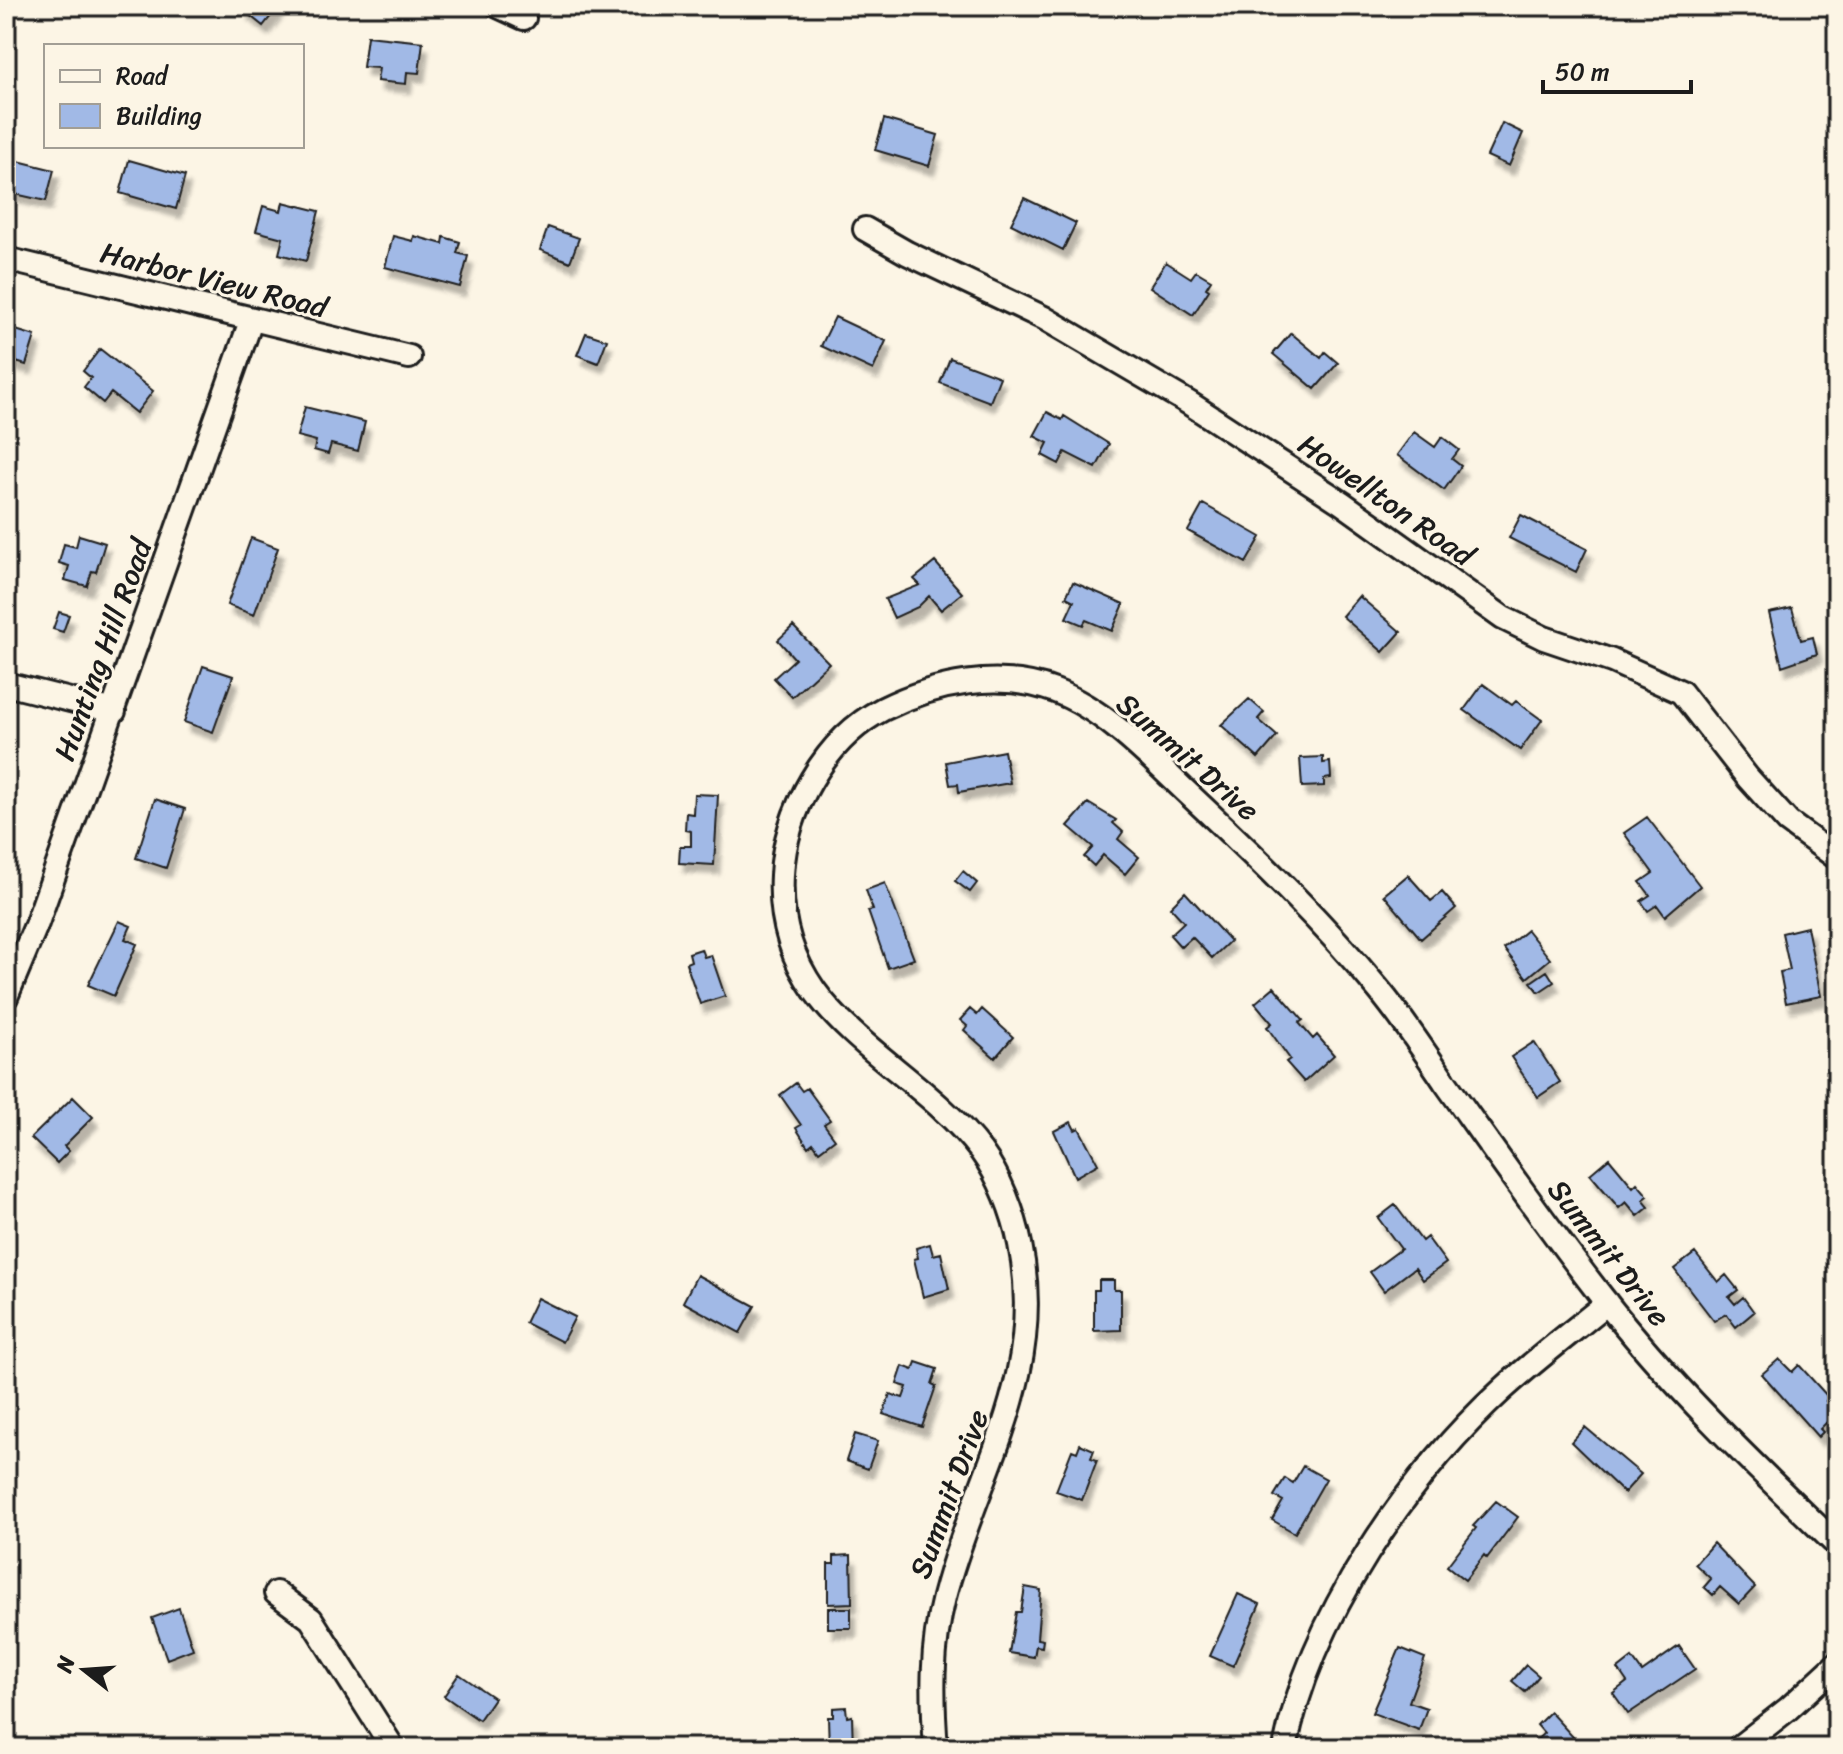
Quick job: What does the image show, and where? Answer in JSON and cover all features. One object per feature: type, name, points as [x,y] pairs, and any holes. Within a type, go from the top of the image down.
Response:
[{"type":"street","points":[[498,6],[524,18]]},
{"type":"street","name":"Howellton Road","points":[[865,229],[907,253],[1044,318],[1189,403],[1342,503],[1503,618],[1544,638],[1625,666],[1681,692],[1748,778],[1788,822],[1837,858]]},
{"type":"street","name":"Harbor View Road","points":[[6,259],[409,357]]},
{"type":"street","name":"Hunting Hill Road","points":[[6,997],[37,923],[114,711],[251,321]]},
{"type":"street","name":"Summit Drive","points":[[936,1748],[933,1650],[943,1600],[968,1518],[1011,1411],[1026,1321],[1020,1246],[1006,1197],[981,1151],[917,1087],[833,1016],[812,991],[792,944],[783,903],[782,875],[793,817],[821,767],[857,726],[884,709],[971,681],[1013,681],[1057,692],[1109,723],[1291,890],[1383,994],[1550,1230],[1607,1303],[1671,1379],[1837,1545]]},
{"type":"street","points":[[6,684],[114,711]]},
{"type":"street","points":[[1285,1748],[1291,1718],[1315,1650],[1350,1581],[1394,1517],[1479,1413],[1607,1303]]},
{"type":"street","points":[[276,1593],[311,1619],[393,1748]]},
{"type":"street","points":[[1738,1748],[1788,1709],[1837,1664]]},
{"type":"building","points":[[246,6],[279,6],[263,26],[243,10]]},
{"type":"building","points":[[367,36],[423,42],[419,73],[407,72],[406,84],[377,81],[379,68],[363,67]]},
{"type":"building","points":[[884,119],[938,135],[929,166],[875,150]]},
{"type":"building","points":[[1502,123],[1523,133],[1509,166],[1487,156]]},
{"type":"building","points":[[6,158],[54,170],[46,201],[6,192]]},
{"type":"building","points":[[129,160],[185,176],[176,209],[120,193]]},
{"type":"building","points":[[1024,198],[1076,223],[1063,250],[1011,224]]},
{"type":"building","points":[[283,202],[319,211],[306,261],[279,254],[283,238],[256,231],[263,206],[281,211]]},
{"type":"building","points":[[548,227],[579,238],[570,262],[540,250]]},
{"type":"building","points":[[393,236],[413,241],[414,236],[443,244],[444,237],[460,242],[457,253],[468,256],[460,287],[385,267]]},
{"type":"building","points":[[1166,262],[1191,278],[1196,271],[1211,280],[1206,288],[1209,290],[1193,315],[1150,287]]},
{"type":"building","points":[[835,317],[886,341],[873,370],[821,346]]},
{"type":"building","points":[[6,327],[35,336],[26,365],[6,359]]},
{"type":"building","points":[[586,333],[607,340],[598,363],[577,355]]},
{"type":"building","points":[[1291,333],[1321,358],[1325,352],[1338,363],[1315,389],[1273,354]]},
{"type":"building","points":[[100,349],[153,391],[136,413],[111,393],[103,403],[84,387],[91,378],[83,371]]},
{"type":"building","points":[[950,358],[1000,377],[990,402],[940,383]]},
{"type":"building","points":[[305,407],[365,422],[358,451],[331,444],[328,454],[314,450],[316,441],[297,436]]},
{"type":"building","points":[[1047,412],[1062,420],[1064,416],[1109,444],[1096,468],[1065,452],[1059,464],[1042,455],[1048,443],[1034,436]]},
{"type":"building","points":[[1414,432],[1435,447],[1442,437],[1459,450],[1452,459],[1461,466],[1444,490],[1397,455]]},
{"type":"building","points":[[1203,504],[1261,537],[1246,563],[1188,531]]},
{"type":"building","points":[[1521,515],[1587,549],[1576,572],[1509,538]]},
{"type":"building","points":[[79,535],[105,543],[96,572],[92,571],[87,586],[65,580],[69,566],[59,563],[64,544],[76,547]]},
{"type":"building","points":[[251,538],[278,548],[254,615],[227,605]]},
{"type":"building","points":[[935,562],[962,593],[941,610],[929,596],[918,607],[894,618],[885,599],[920,585],[914,579]]},
{"type":"building","points":[[1073,582],[1124,604],[1112,631],[1086,620],[1083,625],[1066,618],[1074,601],[1066,597]]},
{"type":"building","points":[[1359,596],[1401,632],[1383,652],[1342,616]]},
{"type":"building","points":[[1792,608],[1801,640],[1813,637],[1817,654],[1782,666],[1769,613]]},
{"type":"building","points":[[59,612],[69,615],[63,632],[53,629]]},
{"type":"building","points":[[793,626],[829,663],[792,697],[774,678],[795,659],[778,640]]},
{"type":"building","points":[[203,666],[233,676],[213,732],[184,722]]},
{"type":"building","points":[[1483,684],[1512,705],[1516,701],[1542,720],[1520,750],[1464,710]]},
{"type":"building","points":[[1249,699],[1264,712],[1258,719],[1277,736],[1258,758],[1221,725]]},
{"type":"building","points":[[1004,751],[1010,783],[959,792],[958,784],[950,785],[946,762]]},
{"type":"building","points":[[1323,757],[1323,763],[1330,762],[1331,778],[1324,779],[1324,786],[1302,787],[1300,758]]},
{"type":"building","points":[[694,794],[718,795],[714,865],[679,863],[680,846],[691,846],[691,831],[685,830],[686,813],[693,814]]},
{"type":"building","points":[[155,799],[185,809],[166,868],[136,858]]},
{"type":"building","points":[[1088,803],[1116,820],[1113,823],[1123,832],[1118,839],[1139,857],[1125,874],[1103,855],[1094,866],[1084,857],[1093,847],[1068,826]]},
{"type":"building","points":[[1647,817],[1700,886],[1665,916],[1657,905],[1648,911],[1641,901],[1650,895],[1640,882],[1653,873],[1624,833]]},
{"type":"building","points":[[963,871],[977,883],[970,892],[955,881]]},
{"type":"building","points":[[1408,875],[1431,901],[1442,892],[1456,908],[1421,939],[1384,895]]},
{"type":"building","points":[[885,883],[914,959],[888,968],[868,911],[873,910],[866,890]]},
{"type":"building","points":[[1185,892],[1230,941],[1212,958],[1192,937],[1181,947],[1170,935],[1184,922],[1170,907]]},
{"type":"building","points":[[119,921],[131,926],[125,939],[137,944],[114,996],[88,985]]},
{"type":"building","points":[[1807,927],[1821,996],[1786,1003],[1780,972],[1790,970],[1782,933]]},
{"type":"building","points":[[1527,930],[1550,959],[1527,978],[1504,949]]},
{"type":"building","points":[[701,949],[704,957],[711,955],[725,996],[700,1004],[686,963],[691,961],[689,953]]},
{"type":"building","points":[[1547,971],[1554,982],[1539,992],[1531,982]]},
{"type":"building","points":[[1274,987],[1303,1020],[1299,1023],[1313,1039],[1317,1035],[1334,1055],[1304,1082],[1286,1062],[1290,1059],[1267,1027],[1272,1023],[1255,1003]]},
{"type":"building","points":[[970,1009],[977,1015],[982,1009],[1013,1037],[995,1058],[964,1030],[967,1026],[960,1020]]},
{"type":"building","points":[[1534,1042],[1560,1082],[1538,1097],[1511,1057]]},
{"type":"building","points":[[796,1083],[802,1091],[807,1088],[830,1120],[824,1124],[835,1139],[819,1151],[813,1143],[808,1147],[796,1128],[801,1125],[780,1095]]},
{"type":"building","points":[[73,1097],[93,1117],[64,1146],[69,1151],[57,1163],[31,1138]]},
{"type":"building","points":[[1071,1122],[1075,1130],[1079,1128],[1098,1164],[1075,1177],[1054,1131]]},
{"type":"building","points":[[1609,1158],[1633,1187],[1637,1183],[1648,1196],[1643,1200],[1649,1207],[1638,1216],[1626,1202],[1619,1208],[1590,1174]]},
{"type":"building","points":[[1395,1205],[1422,1241],[1427,1237],[1446,1263],[1423,1280],[1415,1268],[1384,1291],[1370,1272],[1401,1249],[1378,1218]]},
{"type":"building","points":[[930,1244],[933,1255],[941,1253],[949,1289],[923,1297],[914,1259],[918,1258],[916,1248]]},
{"type":"building","points":[[1695,1253],[1718,1282],[1726,1275],[1738,1290],[1729,1297],[1735,1304],[1743,1297],[1754,1312],[1736,1327],[1726,1314],[1714,1321],[1674,1269]]},
{"type":"building","points":[[697,1275],[755,1306],[740,1333],[683,1302]]},
{"type":"building","points":[[1099,1280],[1114,1280],[1114,1290],[1121,1290],[1121,1330],[1094,1331],[1094,1290],[1099,1290]]},
{"type":"building","points":[[537,1298],[575,1317],[562,1342],[525,1323]]},
{"type":"building","points":[[1779,1359],[1792,1372],[1799,1365],[1829,1398],[1826,1401],[1837,1412],[1820,1429],[1823,1432],[1818,1437],[1762,1374]]},
{"type":"building","points":[[916,1362],[937,1369],[932,1384],[936,1386],[922,1427],[883,1414],[890,1394],[903,1398],[907,1387],[897,1384],[903,1366],[913,1370]]},
{"type":"building","points":[[1585,1427],[1641,1474],[1624,1493],[1571,1442]]},
{"type":"building","points":[[855,1434],[878,1441],[868,1469],[846,1461]]},
{"type":"building","points":[[1080,1444],[1094,1450],[1091,1458],[1097,1460],[1082,1500],[1056,1491],[1072,1450],[1077,1452]]},
{"type":"building","points":[[1303,1466],[1326,1479],[1295,1533],[1272,1520],[1283,1501],[1274,1496],[1285,1478],[1293,1483]]},
{"type":"building","points":[[1496,1501],[1518,1517],[1487,1558],[1484,1555],[1465,1580],[1447,1566],[1476,1528],[1473,1526]]},
{"type":"building","points":[[1713,1543],[1755,1587],[1739,1604],[1720,1587],[1713,1595],[1704,1587],[1711,1579],[1695,1564]]},
{"type":"building","points":[[851,1555],[852,1603],[828,1604],[828,1564],[834,1564],[834,1556]]},
{"type":"building","points":[[1025,1587],[1041,1590],[1037,1639],[1043,1640],[1042,1647],[1036,1646],[1034,1657],[1009,1653],[1016,1612],[1021,1612]]},
{"type":"building","points":[[1238,1594],[1260,1604],[1233,1666],[1210,1656]]},
{"type":"building","points":[[179,1608],[193,1649],[167,1659],[152,1618]]},
{"type":"building","points":[[828,1608],[851,1608],[851,1628],[828,1628]]},
{"type":"building","points":[[1679,1646],[1695,1669],[1628,1714],[1613,1693],[1627,1682],[1618,1669],[1632,1658],[1642,1672]]},
{"type":"building","points":[[1400,1648],[1425,1658],[1409,1702],[1427,1708],[1419,1730],[1372,1713]]},
{"type":"building","points":[[1526,1665],[1539,1676],[1525,1692],[1512,1681]]},
{"type":"building","points":[[459,1674],[494,1698],[479,1720],[444,1696]]},
{"type":"building","points":[[846,1707],[847,1717],[852,1716],[853,1748],[829,1748],[828,1717],[833,1717],[833,1708]]},
{"type":"building","points":[[1550,1712],[1574,1738],[1570,1741],[1576,1748],[1531,1745],[1544,1733],[1537,1725]]}]
